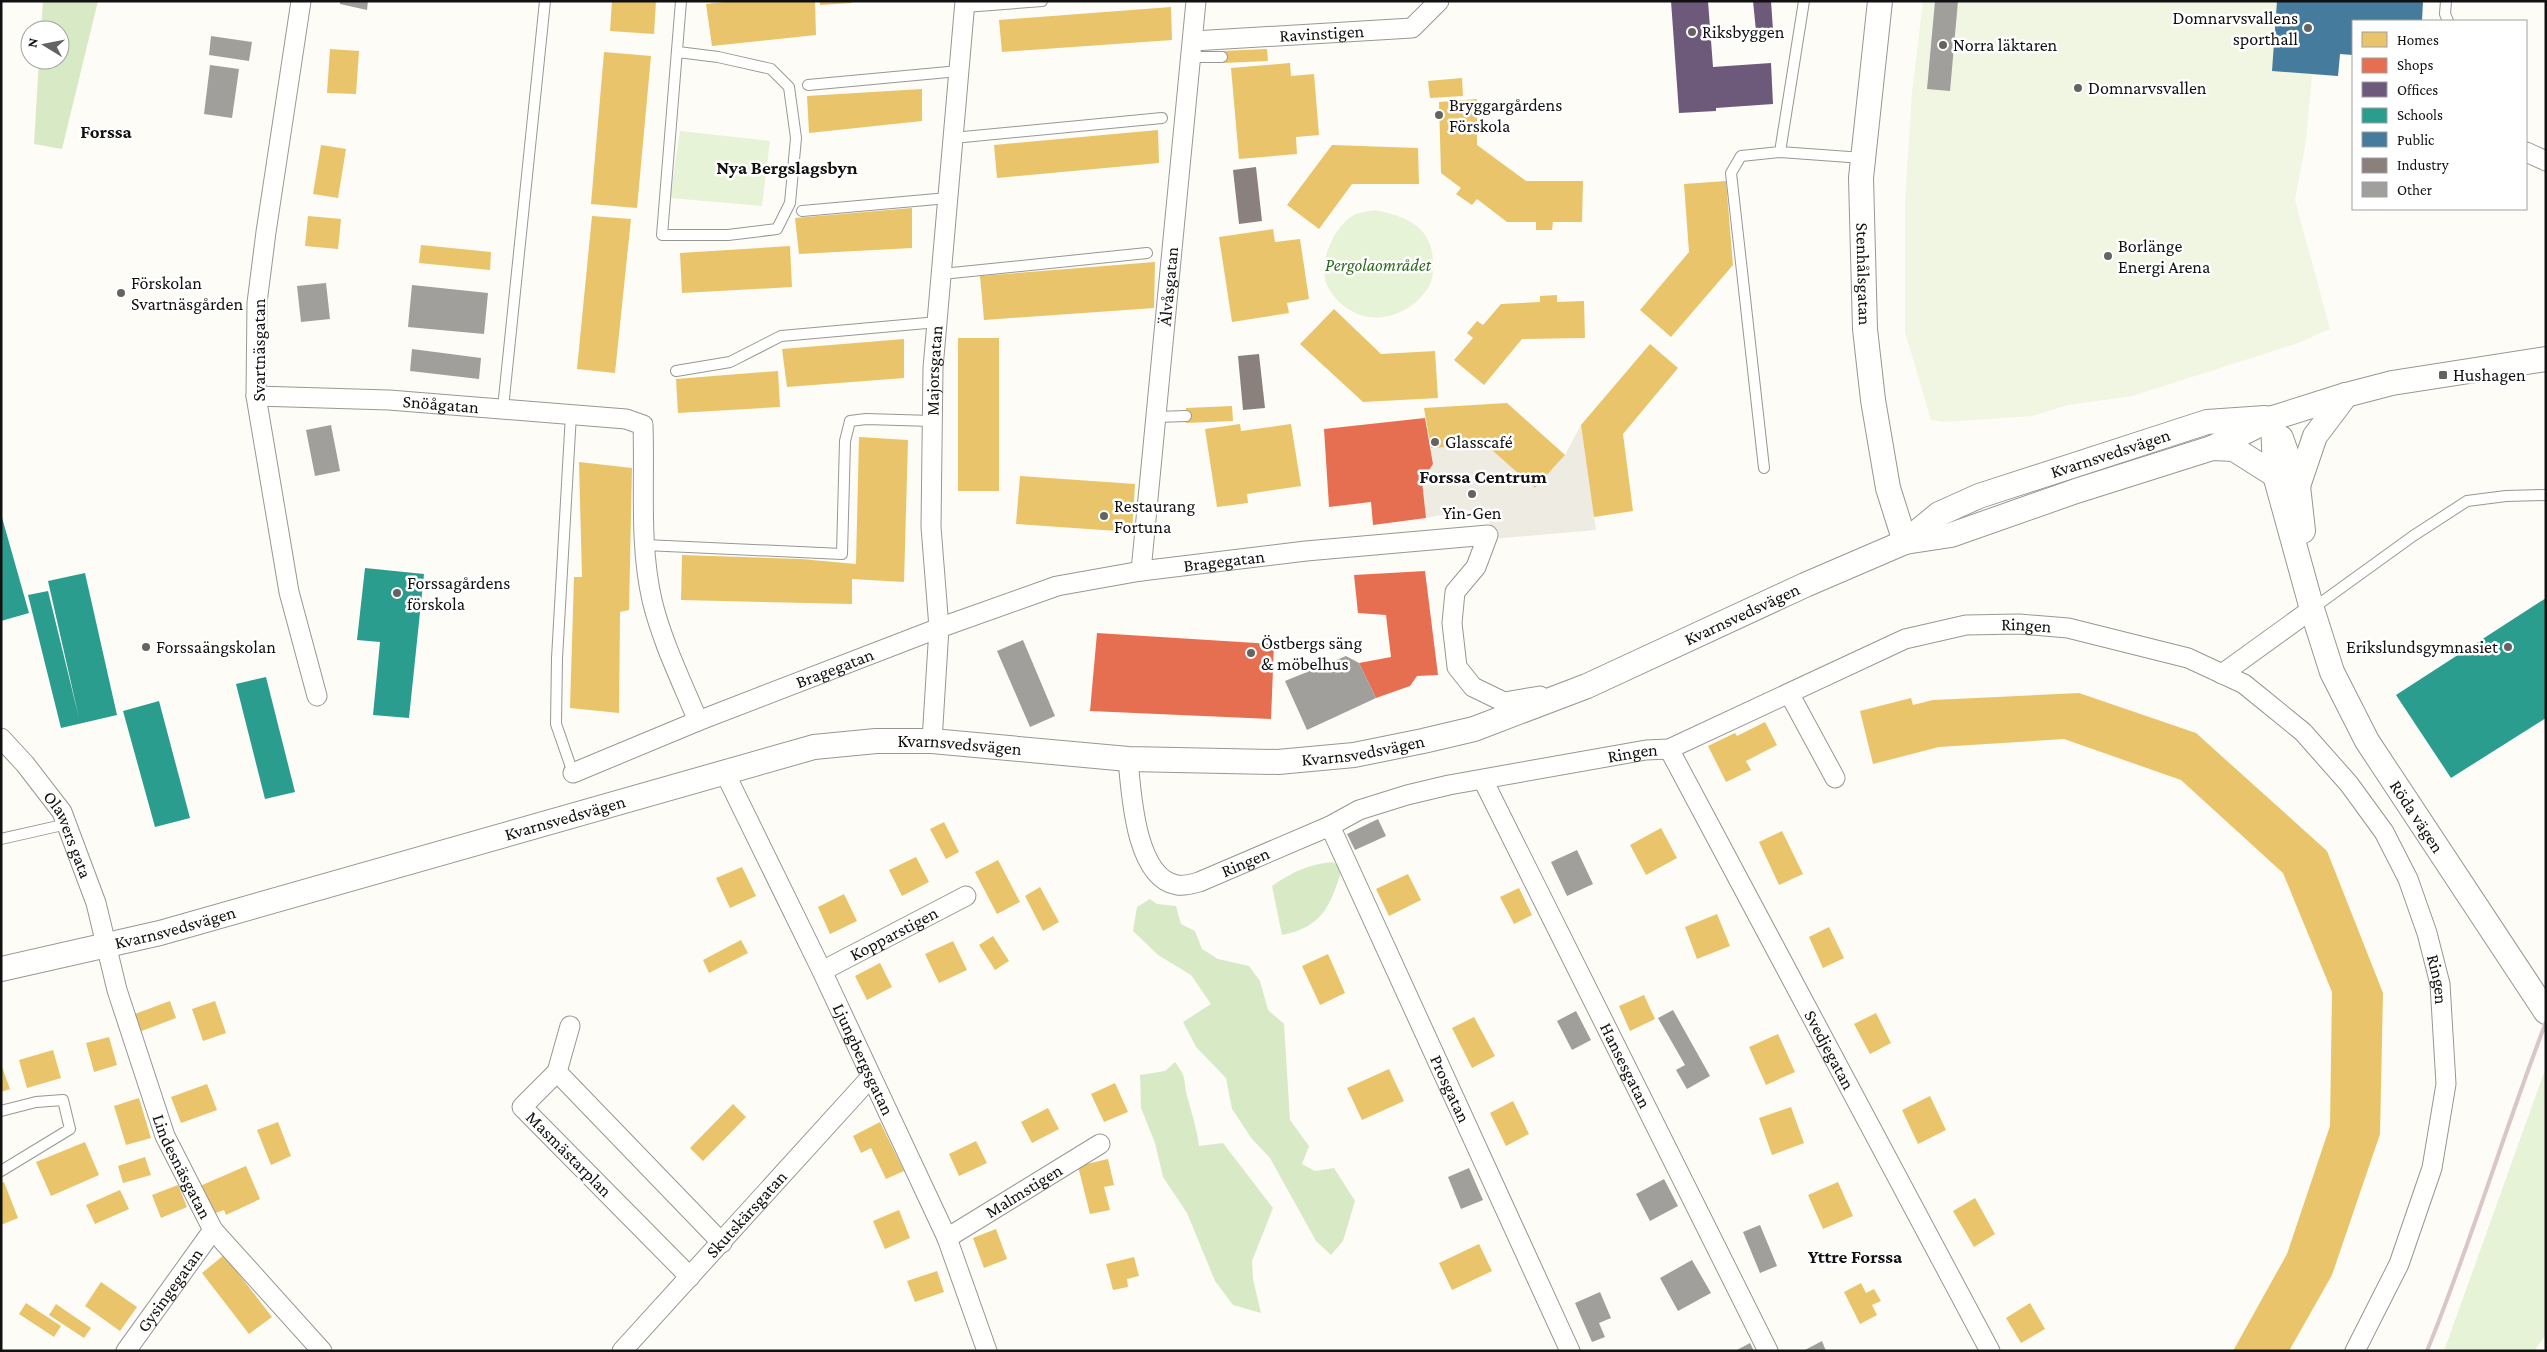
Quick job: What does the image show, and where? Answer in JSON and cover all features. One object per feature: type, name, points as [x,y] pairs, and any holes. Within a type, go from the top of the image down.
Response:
[{"type":"street","name":"Svartnäsgatan","points":[[301,1],[257,303],[256,396],[289,592],[317,696]]},
{"type":"street","name":"Älvåsgatan","points":[[1141,571],[1196,1]]},
{"type":"street","name":"Ravinstigen","points":[[1192,49],[1412,28],[1440,1]]},
{"type":"street","name":"Stenhålsgatan","points":[[1880,1],[1860,178],[1865,329],[1873,400],[1888,488],[1905,542]]},
{"type":"street","name":"Majorsgatan","points":[[932,741],[939,628],[931,527],[932,421],[938,322],[965,4]]},
{"type":"street","points":[[2527,152],[2546,161]]},
{"type":"street","name":"Kvarnsvedsvägen","points":[[1,969],[106,947],[390,870],[814,747],[876,741],[932,741],[1128,759],[1278,762],[1354,755],[1474,729],[1588,686],[1805,585],[1905,542],[1951,535],[2076,491],[2212,448],[2273,418],[2346,395],[2392,383],[2546,359]]},
{"type":"street","points":[[2298,486],[2315,436],[2346,395]]},
{"type":"street","name":"Snöågatan","points":[[256,396],[389,400],[503,408],[626,419],[643,425],[645,545]]},
{"type":"street","name":"Kvarnsvedsvägen","points":[[1905,542],[1939,514],[1979,496],[2207,422],[2273,418]]},
{"type":"street","name":"Röda vägen","points":[[2273,418],[2275,475],[2312,609],[2332,672],[2367,741],[2546,1012]]},
{"type":"street","name":"Röda vägen","points":[[2273,418],[2298,486],[2312,609]]},
{"type":"street","points":[[2212,448],[2234,448],[2275,475]]},
{"type":"street","name":"Bragegatan","points":[[573,773],[698,721],[939,628],[1056,586],[1141,571],[1306,551],[1488,535],[1476,568],[1455,592],[1452,623],[1457,666],[1473,687],[1504,702],[1588,686]]},
{"type":"street","points":[[645,545],[652,600],[664,639],[698,721]]},
{"type":"street","points":[[2222,674],[2312,609]]},
{"type":"street","name":"Ringen","points":[[1128,759],[1133,815],[1144,851],[1164,880],[1176,885],[1199,882],[1330,826],[1359,810],[1407,795],[1449,785],[1646,750],[1670,749],[1790,695],[1905,639],[1966,625],[2019,624],[2090,632],[2188,658],[2244,684],[2303,732],[2349,784],[2384,832],[2411,888],[2428,933],[2440,984],[2446,1084],[2432,1168],[2399,1264],[2355,1351]]},
{"type":"street","points":[[1790,695],[1836,778]]},
{"type":"street","name":"Olawers gata","points":[[1,738],[25,764],[62,812],[96,903],[106,947]]},
{"type":"street","name":"Svedjegatan","points":[[1670,749],[1990,1351]]},
{"type":"street","name":"Ljungbergsgatan","points":[[725,773],[822,971],[947,1238],[987,1351]]},
{"type":"street","name":"Hansesgatan","points":[[1483,780],[1768,1351]]},
{"type":"street","name":"Prosgatan","points":[[1330,826],[1570,1351]]},
{"type":"street","name":"Kopparstigen","points":[[822,971],[966,896]]},
{"type":"street","name":"Lindesnäsgatan","points":[[106,947],[117,990],[165,1136],[214,1230],[322,1351]]},
{"type":"street","points":[[570,1026],[557,1072],[722,1243]]},
{"type":"street","name":"Masmästarplan","points":[[557,1072],[522,1107],[690,1277]]},
{"type":"street","name":"Skutskärsgatan","points":[[622,1351],[871,1077]]},
{"type":"street","name":"Malmstigen","points":[[947,1238],[1100,1144]]},
{"type":"street","name":"Gysingegatan","points":[[126,1351],[214,1230]]},
{"type":"lane","points":[[503,408],[545,1]]},
{"type":"lane","points":[[678,52],[718,57],[770,69],[789,87],[795,147],[790,204],[777,229],[728,235],[662,236],[681,1]]},
{"type":"lane","points":[[965,4],[1042,1]]},
{"type":"lane","points":[[1780,152],[1804,1]]},
{"type":"lane","points":[[2445,19],[2446,1]]},
{"type":"lane","points":[[1192,49],[1222,57]]},
{"type":"lane","points":[[808,84],[959,71]]},
{"type":"lane","points":[[953,138],[1162,118]]},
{"type":"lane","points":[[1764,468],[1731,173],[1741,156],[1780,152],[1863,158]]},
{"type":"lane","points":[[802,211],[948,198]]},
{"type":"lane","points":[[942,274],[1147,253]]},
{"type":"lane","points":[[676,371],[730,362],[781,336],[938,322]]},
{"type":"lane","points":[[572,414],[557,658],[556,724],[573,773]]},
{"type":"lane","points":[[1156,417],[1186,416]]},
{"type":"lane","points":[[645,545],[842,554],[845,441],[850,421],[866,419],[932,421]]},
{"type":"lane","points":[[2312,609],[2413,536],[2467,501],[2506,496],[2546,495]]},
{"type":"lane","points":[[1,839],[66,824]]},
{"type":"lane","points":[[1,1111],[36,1102],[62,1100],[70,1129],[1,1171]]},
{"type":"green space","points":[[43,1],[98,1],[62,149],[34,144],[38,70],[70,70],[70,20],[42,20]]},
{"type":"green space","name":"Borlänge Energi Arena","points":[[1923,1],[2423,1],[2422,20],[2352,20],[2352,55],[2340,54],[2338,76],[2312,75],[2306,141],[2295,200],[2330,329],[2295,344],[2132,396],[2068,405],[2032,416],[1943,422],[1931,420],[1905,332],[1905,202],[1912,93]]},
{"type":"green space","points":[[680,131],[770,141],[762,206],[670,198]]},
{"type":"green space","name":"Pergolaområdet","points":[[1375,210],[1397,216],[1416,225],[1423,232],[1432,250],[1432,277],[1426,291],[1415,303],[1403,311],[1390,316],[1363,316],[1350,310],[1329,289],[1325,280],[1326,258],[1334,236],[1348,219],[1356,214]]},
{"type":"green space","points":[[1333,862],[1342,869],[1329,904],[1323,913],[1307,927],[1282,935],[1272,886],[1301,870]]},
{"type":"green space","points":[[1150,899],[1157,904],[1176,906],[1181,924],[1195,931],[1202,949],[1218,959],[1249,966],[1260,981],[1268,1010],[1284,1024],[1290,1120],[1309,1146],[1302,1164],[1315,1171],[1334,1168],[1355,1201],[1343,1241],[1331,1255],[1316,1241],[1270,1158],[1252,1139],[1232,1109],[1226,1078],[1196,1047],[1183,1022],[1211,1004],[1191,975],[1158,955],[1133,931],[1137,907]]},
{"type":"green space","points":[[1175,1062],[1184,1077],[1199,1146],[1223,1143],[1273,1208],[1252,1261],[1253,1279],[1261,1313],[1233,1305],[1215,1281],[1187,1213],[1163,1177],[1155,1143],[1141,1108],[1140,1075],[1165,1071]]},
{"type":"green space","points":[[2546,1067],[2546,1335],[2534,1351],[2444,1351]]},
{"type":"shaded area","points":[[1581,425],[1596,530],[1491,539],[1490,523],[1483,515],[1466,510],[1426,518],[1422,481],[1433,464],[1431,448],[1486,445],[1535,488],[1565,455]]},
{"type":"building: Homes","points":[[612,1],[656,1],[654,34],[610,31]]},
{"type":"building: Homes","points":[[734,1],[815,1],[816,35],[712,46],[706,4]]},
{"type":"building: Homes","points":[[820,1],[852,1],[852,3],[820,5]]},
{"type":"building: Homes","points":[[1171,7],[1172,40],[1002,52],[999,20]]},
{"type":"building: Homes","points":[[330,49],[359,51],[356,94],[327,93]]},
{"type":"building: Homes","points":[[1267,49],[1268,61],[1223,63],[1222,51]]},
{"type":"building: Homes","points":[[604,52],[651,56],[637,208],[591,204]]},
{"type":"building: Homes","points":[[1290,63],[1291,76],[1314,74],[1319,135],[1296,137],[1297,154],[1239,159],[1231,68]]},
{"type":"building: Homes","points":[[1462,78],[1463,96],[1430,98],[1428,81]]},
{"type":"building: Homes","points":[[922,89],[922,121],[809,133],[807,96]]},
{"type":"building: Homes","points":[[1477,99],[1477,145],[1526,181],[1583,181],[1582,222],[1553,222],[1552,230],[1536,230],[1536,222],[1507,222],[1477,199],[1472,205],[1456,194],[1461,188],[1441,173],[1439,102]]},
{"type":"building: Homes","points":[[1158,130],[1159,163],[997,178],[994,145]]},
{"type":"building: Homes","points":[[321,145],[346,149],[338,198],[313,194]]},
{"type":"building: Homes","points":[[1332,145],[1418,148],[1419,184],[1352,184],[1319,229],[1287,205]]},
{"type":"building: Homes","points":[[1726,181],[1733,265],[1671,337],[1640,310],[1689,252],[1684,184]]},
{"type":"building: Homes","points":[[912,208],[912,248],[799,254],[795,218]]},
{"type":"building: Homes","points":[[308,216],[341,219],[338,249],[305,246]]},
{"type":"building: Homes","points":[[592,216],[631,219],[615,373],[577,369]]},
{"type":"building: Homes","points":[[1273,229],[1275,242],[1300,239],[1309,299],[1287,303],[1289,313],[1232,322],[1219,237]]},
{"type":"building: Homes","points":[[421,245],[491,252],[490,270],[419,263]]},
{"type":"building: Homes","points":[[790,246],[792,287],[682,293],[680,253]]},
{"type":"building: Homes","points":[[1155,262],[1154,308],[984,320],[980,276]]},
{"type":"building: Homes","points":[[1557,295],[1557,302],[1584,301],[1585,338],[1522,339],[1484,385],[1454,360],[1473,338],[1467,333],[1477,321],[1483,325],[1501,304],[1540,302],[1540,296]]},
{"type":"building: Homes","points":[[1334,309],[1381,354],[1435,351],[1438,398],[1363,402],[1300,344]]},
{"type":"building: Homes","points":[[958,338],[999,338],[999,491],[958,491]]},
{"type":"building: Homes","points":[[904,339],[904,378],[787,387],[782,349]]},
{"type":"building: Homes","points":[[1650,344],[1678,368],[1623,434],[1633,511],[1594,517],[1581,425]]},
{"type":"building: Homes","points":[[778,371],[780,407],[678,413],[676,379]]},
{"type":"building: Homes","points":[[1507,403],[1565,455],[1535,488],[1486,445],[1431,448],[1424,408]]},
{"type":"building: Homes","points":[[1232,406],[1233,421],[1186,423],[1186,408]]},
{"type":"building: Homes","points":[[1240,424],[1241,431],[1291,424],[1301,486],[1247,494],[1248,503],[1217,507],[1205,429]]},
{"type":"building: Homes","points":[[859,437],[908,440],[904,582],[852,579],[852,604],[681,600],[682,555],[801,559],[856,564]]},
{"type":"building: Homes","points":[[579,462],[632,468],[629,610],[620,612],[619,713],[570,708],[574,577],[582,577]]},
{"type":"building: Homes","points":[[1020,476],[1135,484],[1132,532],[1016,524]]},
{"type":"building: Homes","points":[[2079,693],[2196,733],[2327,851],[2383,993],[2380,1134],[2332,1275],[2289,1351],[2233,1351],[2287,1254],[2330,1126],[2332,992],[2283,873],[2181,780],[2064,739],[1939,747],[1873,764],[1860,711],[1911,698],[1913,705],[1933,700]]},
{"type":"building: Homes","points":[[1765,722],[1777,745],[1746,761],[1751,770],[1726,782],[1708,746],[1735,733],[1737,736]]},
{"type":"building: Homes","points":[[944,822],[959,852],[946,859],[930,829]]},
{"type":"building: Homes","points":[[1661,828],[1677,858],[1646,875],[1630,845]]},
{"type":"building: Homes","points":[[1782,831],[1803,874],[1779,885],[1759,842]]},
{"type":"building: Homes","points":[[916,857],[929,882],[902,896],[889,870]]},
{"type":"building: Homes","points":[[998,860],[1020,902],[997,914],[975,872]]},
{"type":"building: Homes","points":[[742,867],[756,896],[730,908],[716,878]]},
{"type":"building: Homes","points":[[1408,874],[1421,900],[1389,916],[1376,889]]},
{"type":"building: Homes","points":[[1040,887],[1059,922],[1043,931],[1025,896]]},
{"type":"building: Homes","points":[[1519,888],[1532,915],[1514,924],[1500,897]]},
{"type":"building: Homes","points":[[844,894],[857,921],[830,934],[818,907]]},
{"type":"building: Homes","points":[[1717,914],[1730,946],[1697,959],[1685,927]]},
{"type":"building: Homes","points":[[1829,927],[1844,958],[1823,968],[1809,937]]},
{"type":"building: Homes","points":[[993,936],[1009,961],[995,970],[979,945]]},
{"type":"building: Homes","points":[[741,940],[748,953],[709,973],[703,960]]},
{"type":"building: Homes","points":[[953,941],[967,970],[939,983],[925,954]]},
{"type":"building: Homes","points":[[1328,954],[1345,993],[1320,1005],[1302,966]]},
{"type":"building: Homes","points":[[880,963],[892,987],[867,1000],[855,976]]},
{"type":"building: Homes","points":[[1644,995],[1655,1019],[1630,1031],[1619,1006]]},
{"type":"building: Homes","points":[[170,1001],[176,1018],[139,1032],[132,1015]]},
{"type":"building: Homes","points":[[215,1001],[226,1033],[203,1041],[192,1009]]},
{"type":"building: Homes","points":[[1876,1013],[1891,1043],[1870,1054],[1854,1024]]},
{"type":"building: Homes","points":[[1474,1017],[1495,1056],[1472,1068],[1452,1028]]},
{"type":"building: Homes","points":[[1778,1034],[1795,1072],[1766,1085],[1749,1047]]},
{"type":"building: Homes","points":[[109,1037],[117,1065],[94,1072],[86,1043]]},
{"type":"building: Homes","points":[[53,1050],[61,1078],[27,1088],[19,1060]]},
{"type":"building: Homes","points":[[1,1064],[10,1089],[1,1092]]},
{"type":"building: Homes","points":[[1389,1069],[1404,1101],[1362,1120],[1347,1088]]},
{"type":"building: Homes","points":[[1115,1083],[1128,1112],[1104,1122],[1091,1094]]},
{"type":"building: Homes","points":[[207,1084],[217,1110],[181,1123],[171,1097]]},
{"type":"building: Homes","points":[[1930,1096],[1946,1130],[1918,1144],[1902,1110]]},
{"type":"building: Homes","points":[[139,1098],[151,1138],[126,1145],[114,1106]]},
{"type":"building: Homes","points":[[1513,1101],[1529,1134],[1506,1146],[1490,1113]]},
{"type":"building: Homes","points":[[733,1104],[746,1117],[703,1161],[690,1148]]},
{"type":"building: Homes","points":[[1791,1107],[1804,1143],[1772,1155],[1759,1118]]},
{"type":"building: Homes","points":[[1048,1108],[1059,1129],[1032,1143],[1021,1122]]},
{"type":"building: Homes","points":[[278,1122],[291,1156],[271,1165],[257,1130]]},
{"type":"building: Homes","points":[[880,1122],[904,1171],[886,1179],[871,1148],[861,1153],[853,1136]]},
{"type":"building: Homes","points":[[976,1141],[987,1163],[959,1176],[949,1154]]},
{"type":"building: Homes","points":[[85,1142],[99,1175],[51,1196],[36,1162]]},
{"type":"building: Homes","points":[[145,1157],[151,1175],[123,1183],[118,1166]]},
{"type":"building: Homes","points":[[1108,1159],[1114,1185],[1104,1187],[1110,1210],[1090,1214],[1078,1166]]},
{"type":"building: Homes","points":[[246,1166],[260,1199],[226,1215],[224,1210],[213,1214],[200,1186]]},
{"type":"building: Homes","points":[[4,1182],[18,1218],[1,1225],[1,1183]]},
{"type":"building: Homes","points":[[1838,1182],[1853,1216],[1823,1229],[1808,1195]]},
{"type":"building: Homes","points":[[178,1185],[187,1207],[161,1218],[152,1195]]},
{"type":"building: Homes","points":[[120,1190],[129,1209],[95,1224],[86,1205]]},
{"type":"building: Homes","points":[[1975,1198],[1995,1234],[1974,1247],[1953,1211]]},
{"type":"building: Homes","points":[[899,1210],[910,1238],[885,1249],[873,1221]]},
{"type":"building: Homes","points":[[996,1229],[1007,1259],[984,1268],[973,1238]]},
{"type":"building: Homes","points":[[1479,1244],[1492,1271],[1452,1290],[1439,1263]]},
{"type":"building: Homes","points":[[224,1255],[272,1317],[249,1334],[202,1273]]},
{"type":"building: Homes","points":[[1134,1257],[1139,1276],[1127,1279],[1128,1287],[1113,1290],[1106,1264]]},
{"type":"building: Homes","points":[[937,1271],[944,1292],[915,1302],[907,1281]]},
{"type":"building: Homes","points":[[101,1282],[137,1307],[120,1331],[85,1306]]},
{"type":"building: Homes","points":[[1861,1283],[1866,1293],[1874,1289],[1881,1301],[1872,1305],[1877,1315],[1860,1324],[1844,1292]]},
{"type":"building: Homes","points":[[26,1303],[61,1326],[54,1337],[19,1314]]},
{"type":"building: Homes","points":[[2030,1303],[2045,1329],[2021,1343],[2006,1318]]},
{"type":"building: Homes","points":[[56,1304],[91,1328],[84,1338],[49,1315]]},
{"type":"building: Shops","points":[[1425,418],[1433,464],[1422,481],[1426,518],[1373,525],[1371,502],[1329,507],[1324,429]]},
{"type":"building: Shops","points":[[1425,571],[1438,675],[1417,676],[1410,686],[1376,698],[1359,663],[1391,657],[1386,615],[1358,613],[1354,575]]},
{"type":"building: Shops","points":[[1097,633],[1274,644],[1271,719],[1090,711]]},
{"type":"building: Offices","name":"Riksbyggen","points":[[1671,1],[1708,1],[1713,67],[1771,63],[1773,104],[1716,108],[1716,111],[1679,113]]},
{"type":"building: Offices","name":"Riksbyggen","points":[[1753,1],[1771,1],[1773,30],[1756,31]]},
{"type":"building: Schools","points":[[1,514],[29,613],[1,621]]},
{"type":"building: Schools","points":[[365,568],[424,574],[409,718],[373,715],[380,642],[357,640]]},
{"type":"building: Schools","points":[[85,573],[117,715],[61,728],[28,595],[48,591],[79,718],[48,581]]},
{"type":"building: Schools","name":"Erikslundsgymnasiet","points":[[2546,598],[2546,718],[2451,778],[2396,695]]},
{"type":"building: Schools","points":[[266,677],[295,792],[265,799],[236,684]]},
{"type":"building: Schools","points":[[159,701],[190,818],[155,827],[123,711]]},
{"type":"building: Public","name":"Domnarvsvallens sporthall","points":[[2277,1],[2423,1],[2422,20],[2352,20],[2352,55],[2340,54],[2338,76],[2272,71]]},
{"type":"building: Industry","points":[[1256,167],[1262,221],[1239,224],[1233,170]]},
{"type":"building: Industry","points":[[1259,354],[1265,408],[1243,410],[1238,356]]},
{"type":"building: Other","points":[[340,1],[368,1],[367,10],[340,4]]},
{"type":"building: Other","name":"Norra läktaren","points":[[1935,1],[1958,1],[1950,91],[1927,89]]},
{"type":"building: Other","points":[[211,36],[252,42],[249,61],[209,55]]},
{"type":"building: Other","points":[[210,65],[239,69],[232,118],[204,114]]},
{"type":"building: Other","points":[[326,283],[330,319],[301,322],[297,286]]},
{"type":"building: Other","points":[[412,285],[488,293],[484,334],[408,327]]},
{"type":"building: Other","points":[[412,349],[481,358],[479,379],[410,371]]},
{"type":"building: Other","points":[[331,425],[340,471],[315,476],[306,430]]},
{"type":"building: Other","points":[[1023,640],[1055,716],[1030,727],[997,651]]},
{"type":"building: Other","points":[[1346,656],[1359,663],[1376,698],[1307,730],[1285,681]]},
{"type":"building: Other","points":[[1378,819],[1386,836],[1355,850],[1347,834]]},
{"type":"building: Other","points":[[1577,850],[1593,884],[1567,896],[1551,862]]},
{"type":"building: Other","points":[[1673,1010],[1710,1076],[1687,1089],[1676,1070],[1685,1065],[1658,1018]]},
{"type":"building: Other","points":[[1576,1011],[1591,1040],[1572,1050],[1557,1021]]},
{"type":"building: Other","points":[[1469,1168],[1483,1200],[1461,1209],[1448,1177]]},
{"type":"building: Other","points":[[1664,1179],[1678,1206],[1650,1221],[1636,1194]]},
{"type":"building: Other","points":[[1760,1225],[1777,1266],[1760,1273],[1743,1232]]},
{"type":"building: Other","points":[[1692,1260],[1711,1293],[1678,1311],[1660,1278]]},
{"type":"building: Other","points":[[1600,1292],[1611,1318],[1599,1323],[1605,1337],[1592,1342],[1575,1303]]},
{"type":"building: Other","points":[[1822,1341],[1826,1351],[1803,1351]]},
{"type":"building: Other","points":[[1750,1343],[1754,1351],[1735,1351]]},
{"type":"railway","points":[[2427,1351],[2546,1022]]},
{"type":"place","name":"Domnarvsvallens sporthall","points":[[2308,28]]},
{"type":"place","name":"Riksbyggen","points":[[1692,32]]},
{"type":"place","name":"Norra läktaren","points":[[1943,45]]},
{"type":"place","name":"Domnarvsvallen","points":[[2078,88]]},
{"type":"place","name":"Bryggargårdens Förskola","points":[[1439,115]]},
{"type":"place","name":"Borlänge Energi Arena","points":[[2108,256]]},
{"type":"place","name":"Förskolan Svartnäsgården","points":[[121,293]]},
{"type":"place","name":"Hushagen","points":[[2443,375]]},
{"type":"place","name":"Glasscafé","points":[[1435,442]]},
{"type":"place","name":"Yin-Gen","points":[[1472,494]]},
{"type":"place","name":"Restaurang Fortuna","points":[[1104,516]]},
{"type":"place","name":"Forssagårdens förskola","points":[[397,593]]},
{"type":"place","name":"Forssaängskolan","points":[[146,647]]},
{"type":"place","name":"Erikslundsgymnasiet","points":[[2508,647]]},
{"type":"place","name":"Östbergs säng & möbelhus","points":[[1251,653]]},
{"type":"district","name":"Forssa","points":[[106,131]]},
{"type":"district","name":"Nya Bergslagsbyn","points":[[787,167]]},
{"type":"district","name":"Forssa Centrum","points":[[1483,476]]},
{"type":"district","name":"Yttre Forssa","points":[[1855,1256]]}]
